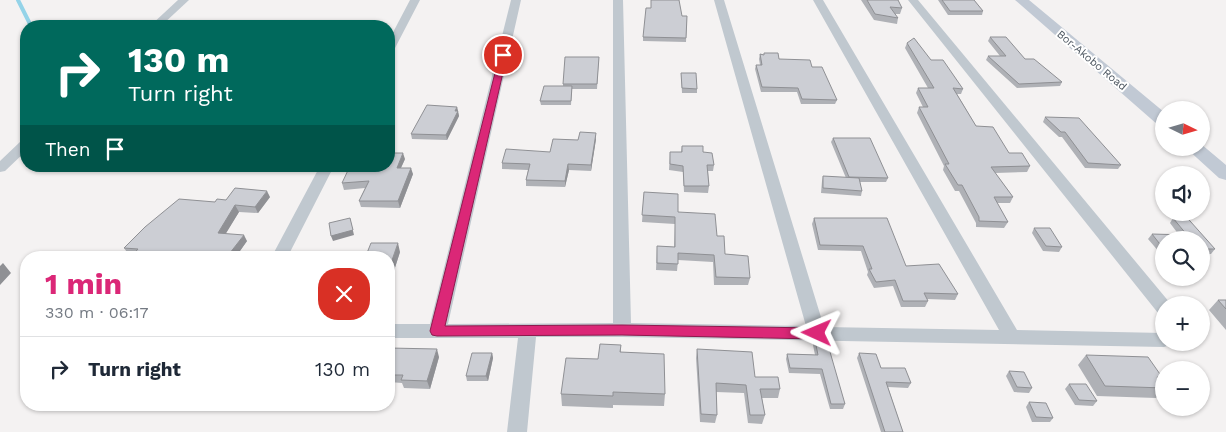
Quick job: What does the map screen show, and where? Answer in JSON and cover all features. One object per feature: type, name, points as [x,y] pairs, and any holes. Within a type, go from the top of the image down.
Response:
[{"type":"street","points":[[162,20],[184,0]]},
{"type":"street","points":[[395,38],[415,0]]},
{"type":"street","points":[[437,331],[516,0]]},
{"type":"street","points":[[618,0],[622,330]]},
{"type":"street","points":[[719,0],[817,333]]},
{"type":"street","points":[[818,0],[1012,337]]},
{"type":"street","points":[[913,0],[1155,297]]},
{"type":"street","name":"Bor-Akobo Road","points":[[1021,0],[1155,113]]},
{"type":"street","points":[[0,168],[20,150]]},
{"type":"street","points":[[1205,156],[1226,174]]},
{"type":"street","points":[[284,251],[325,172]]},
{"type":"street","points":[[517,432],[528,330]]},
{"type":"street","points":[[395,331],[622,330],[1155,340]]},
{"type":"building","points":[[651,0],[679,0],[682,16],[687,16],[686,38],[643,37],[646,8],[651,8]]},
{"type":"building","points":[[867,0],[898,0],[902,8],[890,7],[898,18],[875,14]]},
{"type":"building","points":[[942,0],[974,0],[983,11],[950,11]]},
{"type":"building","points":[[990,37],[1006,37],[1025,59],[1034,59],[1062,82],[1019,84],[988,56],[1006,56]]},
{"type":"building","points":[[914,38],[931,60],[943,60],[963,89],[953,88],[976,126],[993,127],[1009,153],[1022,153],[1030,166],[991,167],[1013,197],[994,197],[1008,222],[979,221],[979,217],[962,185],[958,185],[945,164],[949,164],[919,107],[928,107],[918,88],[934,88],[907,43]]},
{"type":"building","points":[[764,53],[778,53],[779,59],[810,60],[812,67],[822,67],[837,100],[802,99],[798,88],[762,87],[756,65],[762,65],[760,54],[764,55]]},
{"type":"building","points":[[565,57],[599,57],[597,84],[563,84]]},
{"type":"building","points":[[681,73],[696,73],[697,89],[682,88]]},
{"type":"building","points":[[544,86],[572,86],[571,101],[540,101]]},
{"type":"building","points":[[427,105],[457,107],[455,111],[458,111],[446,135],[411,134]]},
{"type":"building","points":[[1045,117],[1079,118],[1121,165],[1088,163],[1065,132],[1061,132]]},
{"type":"building","points":[[580,132],[596,133],[591,165],[568,164],[565,181],[526,180],[530,164],[502,163],[506,149],[550,152],[553,139],[578,140]]},
{"type":"building","points":[[833,138],[870,138],[888,178],[849,177]]},
{"type":"building","points":[[682,146],[703,146],[703,152],[712,153],[714,165],[707,165],[709,186],[684,186],[683,166],[670,164],[670,152],[682,152]]},
{"type":"building","points":[[395,153],[403,153],[397,168],[411,168],[398,201],[359,201],[369,181],[342,183],[347,172],[395,172]]},
{"type":"building","points":[[823,176],[859,178],[862,191],[823,188]]},
{"type":"building","points":[[235,188],[267,191],[255,207],[235,205],[218,233],[244,235],[231,251],[136,251],[138,249],[124,248],[145,227],[179,199],[215,202],[217,199],[226,200]]},
{"type":"building","points":[[644,192],[678,194],[678,212],[715,214],[717,236],[724,236],[725,254],[748,256],[750,278],[716,277],[714,255],[678,253],[678,264],[657,263],[657,246],[675,247],[675,217],[642,215]]},
{"type":"building","points":[[350,218],[353,230],[331,236],[329,223]]},
{"type":"building","points":[[814,218],[887,218],[906,266],[939,264],[958,294],[924,293],[928,301],[903,301],[895,280],[876,282],[869,269],[872,269],[863,246],[820,245]]},
{"type":"building","points":[[1175,221],[1190,221],[1199,231],[1184,231]]},
{"type":"building","points":[[1034,228],[1050,228],[1062,247],[1046,246]]},
{"type":"building","points":[[371,243],[398,243],[395,252],[368,251]]},
{"type":"building","points":[[1218,300],[1226,300],[1226,309]]},
{"type":"building","points":[[826,338],[845,404],[831,404],[822,369],[790,368],[787,354],[818,355],[815,340]]},
{"type":"building","points":[[600,344],[621,345],[620,352],[664,354],[665,394],[613,392],[613,396],[561,394],[566,358],[598,359]]},
{"type":"building","points":[[395,348],[437,349],[427,381],[401,380],[403,375],[395,375]]},
{"type":"building","points":[[697,349],[752,352],[755,377],[778,377],[780,389],[760,389],[765,415],[750,415],[746,385],[716,383],[717,415],[701,414]]},
{"type":"building","points":[[472,353],[492,353],[486,376],[466,376]]},
{"type":"building","points":[[859,353],[876,354],[881,368],[905,368],[911,383],[886,382],[903,432],[885,432]]},
{"type":"building","points":[[1086,355],[1148,357],[1155,367],[1155,388],[1105,386]]},
{"type":"building","points":[[1009,371],[1024,372],[1032,388],[1017,387]]},
{"type":"building","points":[[1069,384],[1086,384],[1097,401],[1079,400]]},
{"type":"building","points":[[1029,402],[1046,403],[1053,418],[1036,417]]},
{"type":"waterway","points":[[18,0],[28,20]]},
{"type":"route","points":[[503,55],[437,331],[622,330],[817,333]]}]
